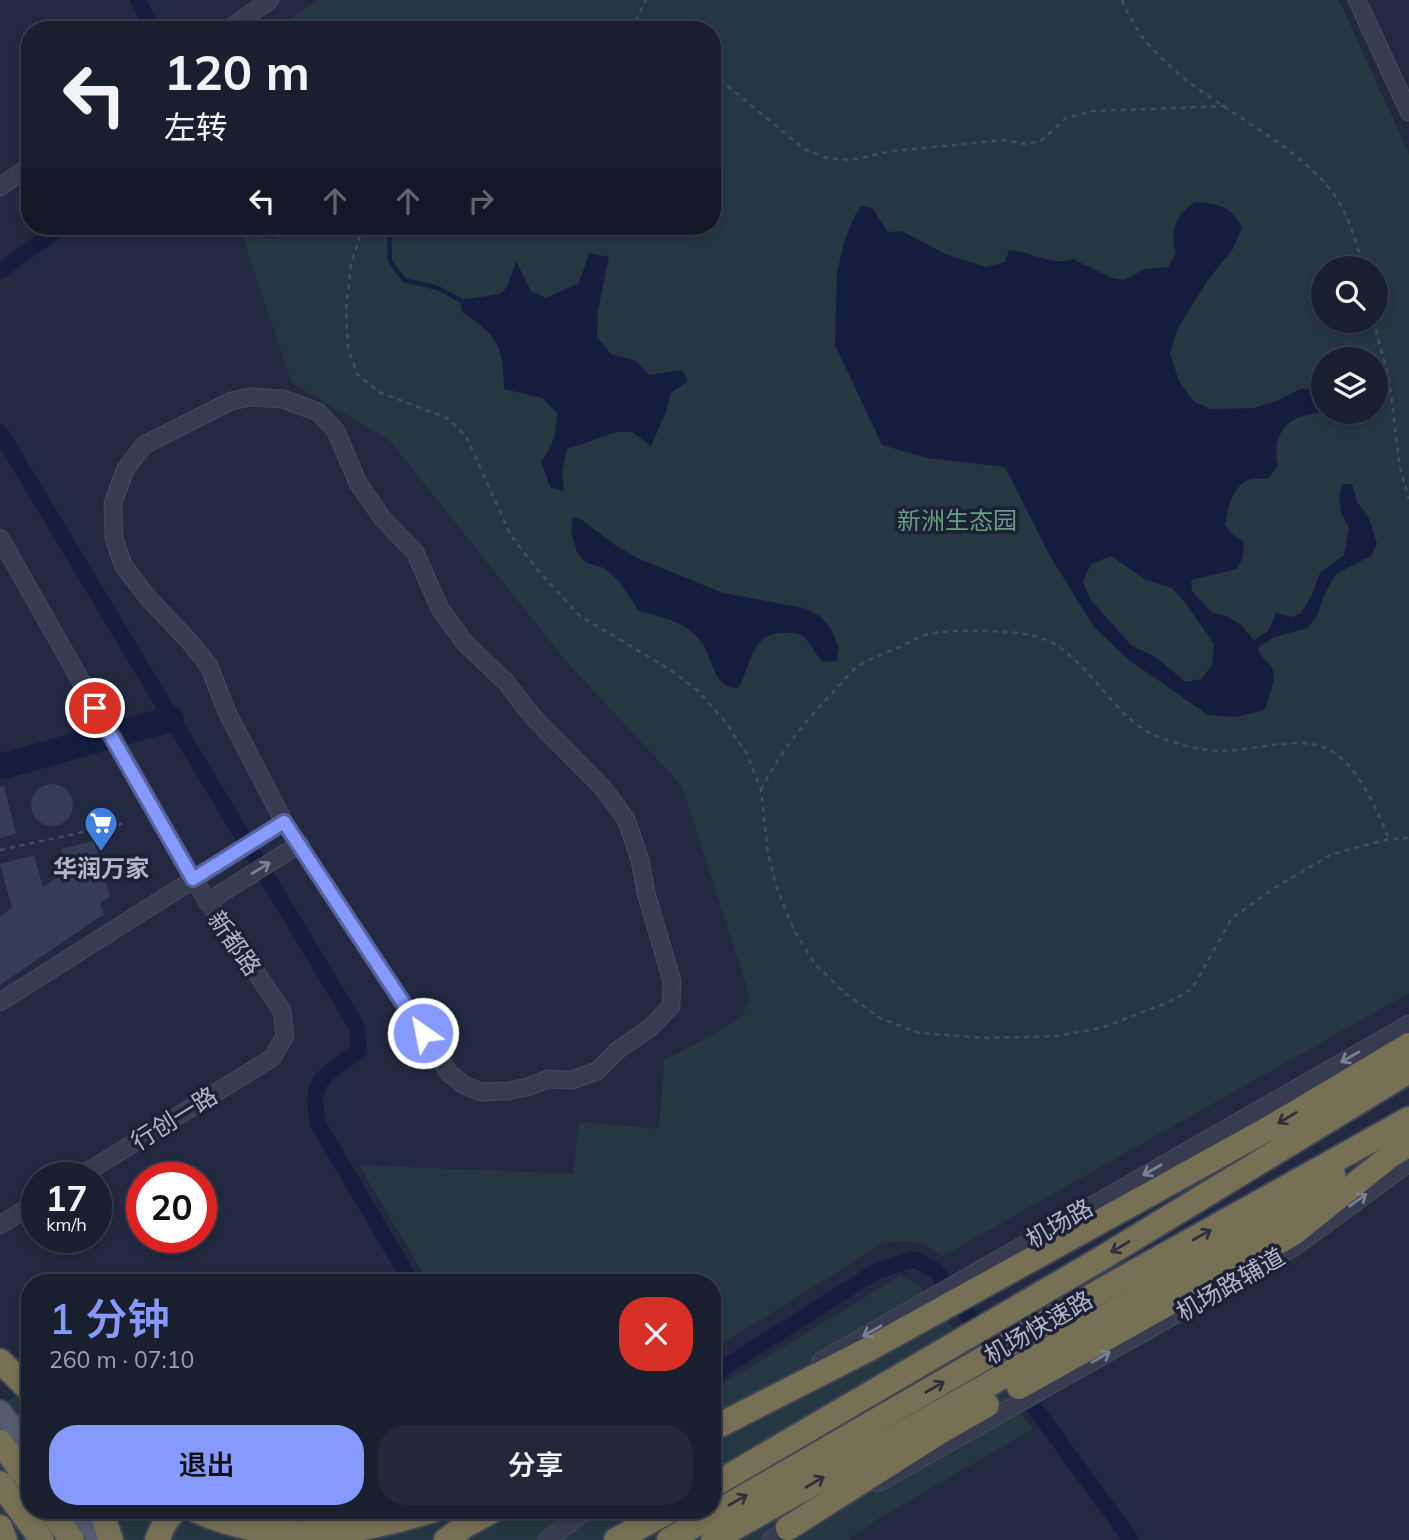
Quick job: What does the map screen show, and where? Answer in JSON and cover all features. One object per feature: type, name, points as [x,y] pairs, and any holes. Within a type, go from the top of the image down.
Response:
[{"type":"highway","points":[[721,1424],[869,1349],[936,1303],[973,1282],[1273,1126],[1409,1045]]},
{"type":"highway","name":"机场快速路","points":[[721,1481],[1097,1261],[1409,1071]]},
{"type":"highway","name":"机场快速路","points":[[721,1509],[1111,1285],[1409,1119]]},
{"type":"highway","points":[[1034,1378],[1299,1203],[1369,1142]]},
{"type":"highway","points":[[779,1534],[994,1400],[1294,1233],[1390,1156],[1409,1144]]},
{"type":"highway","points":[[0,1361],[21,1380]]},
{"type":"highway","points":[[713,1540],[994,1400]]},
{"type":"highway","points":[[0,1442],[21,1471]]},
{"type":"highway","points":[[0,1483],[21,1512]]},
{"type":"highway","points":[[27,1519],[42,1540]]},
{"type":"highway","points":[[57,1519],[72,1540]]},
{"type":"highway","points":[[104,1519],[111,1540]]},
{"type":"highway","points":[[157,1540],[168,1519]]},
{"type":"highway","points":[[218,1519],[265,1531],[300,1535],[338,1533],[401,1519]]},
{"type":"highway","points":[[344,1519],[355,1540]]},
{"type":"highway","points":[[446,1540],[477,1519]]},
{"type":"highway","points":[[616,1540],[654,1519]]},
{"type":"highway","name":"机场快速路","points":[[673,1537],[704,1519]]},
{"type":"highway","points":[[0,1527],[5,1540]]},
{"type":"main road","points":[[0,1411],[21,1438]]},
{"type":"main road","points":[[84,1519],[100,1540]]},
{"type":"street","points":[[240,21],[270,0]]},
{"type":"street","points":[[1357,0],[1409,112]]},
{"type":"street","points":[[0,187],[21,172]]},
{"type":"street","points":[[250,397],[283,399],[318,412],[336,431],[358,483],[383,519],[415,552],[440,609],[465,643],[505,681],[532,716],[603,788],[626,819],[672,981],[671,1006],[650,1028],[618,1050],[597,1072],[572,1080],[548,1079],[507,1091],[481,1092],[464,1085],[449,1073],[294,848],[279,825],[209,666],[190,641],[149,599],[123,565],[114,538],[113,503],[125,470],[144,445],[232,401],[250,397]]},
{"type":"street","name":"新都路","points":[[0,538],[193,879],[282,1011],[285,1036],[272,1058]]},
{"type":"street","points":[[0,1002],[279,825]]},
{"type":"street","points":[[207,902],[294,848]]},
{"type":"street","name":"机场路","points":[[973,1282],[1409,1024]]},
{"type":"street","name":"行创一路","points":[[103,1162],[272,1058]]},
{"type":"street","name":"机场路辅道","points":[[1034,1378],[1293,1248],[1409,1163]]},
{"type":"street","points":[[0,1225],[21,1212]]},
{"type":"street","points":[[721,1423],[798,1374],[936,1303]]},
{"type":"street","points":[[547,1540],[575,1519]]},
{"type":"path","points":[[636,21],[646,0]]},
{"type":"path","points":[[1122,0],[1134,26],[1159,58],[1270,137],[1330,189],[1345,213],[1360,256]]},
{"type":"path","points":[[721,81],[804,149],[827,158],[851,160],[893,151],[1003,139],[1025,144],[1041,141],[1066,118],[1093,111],[1226,106]]},
{"type":"path","points":[[360,235],[351,265],[346,309],[348,347],[357,374],[379,392],[447,418],[466,436],[510,536],[541,574],[580,616],[669,668],[698,691],[724,720],[747,754],[761,790],[768,854],[777,889],[795,932],[815,964],[846,994],[880,1018],[919,1033],[987,1038],[1058,1036],[1104,1027],[1169,1002],[1192,989],[1232,918],[1276,887],[1332,855],[1389,839],[1409,838]]},
{"type":"path","points":[[1377,333],[1389,378],[1400,468],[1409,499]]},
{"type":"path","points":[[761,790],[777,759],[791,740],[858,666],[924,635],[960,631],[1000,632],[1041,637],[1059,647],[1081,664],[1130,719],[1156,736],[1186,746],[1216,751],[1266,748],[1296,742],[1320,746],[1339,757],[1352,771],[1371,797],[1389,839]]},
{"type":"path","points":[[0,850],[125,823]]},
{"type":"green space","name":"新洲生态园","points":[[316,0],[1339,0],[1409,154],[1409,993],[943,1256],[914,1242],[882,1244],[721,1344],[721,1274],[424,1274],[359,1165],[573,1174],[579,1122],[659,1129],[664,1060],[716,1033],[743,1015],[750,997],[682,786],[565,660],[389,440],[292,383],[242,235],[721,235],[721,21],[287,21]]},
{"type":"green space","points":[[900,1276],[918,1284],[1033,1429],[876,1520],[847,1540],[0,1540],[0,1407],[21,1392],[21,1519],[372,1519],[375,1522],[385,1519],[721,1519],[721,1385]]},
{"type":"water","points":[[1195,202],[1223,207],[1233,214],[1242,227],[1233,249],[1207,281],[1177,330],[1170,353],[1179,381],[1194,402],[1211,409],[1254,408],[1300,389],[1311,389],[1311,414],[1295,419],[1284,428],[1277,445],[1278,465],[1268,479],[1250,479],[1244,482],[1232,498],[1225,525],[1244,542],[1243,557],[1237,569],[1191,580],[1192,591],[1211,612],[1227,616],[1241,625],[1254,640],[1269,630],[1276,613],[1293,617],[1301,613],[1312,595],[1320,573],[1344,555],[1349,528],[1341,513],[1339,496],[1343,484],[1352,484],[1357,502],[1369,518],[1377,544],[1371,556],[1336,574],[1323,597],[1318,614],[1308,628],[1274,637],[1258,648],[1261,656],[1271,666],[1274,676],[1265,710],[1236,717],[1208,715],[1129,660],[1094,627],[1050,556],[1005,467],[927,458],[882,445],[835,345],[837,273],[844,242],[861,206],[872,208],[888,232],[902,231],[945,254],[986,267],[1005,262],[1009,250],[1049,260],[1073,259],[1112,278],[1124,280],[1145,269],[1168,267],[1176,253],[1174,230],[1183,212]],"holes":[[[1111,556],[1146,580],[1172,588],[1214,644],[1212,665],[1201,679],[1186,682],[1154,656],[1132,646],[1090,599],[1083,581],[1091,564]]]},
{"type":"water","points":[[589,253],[609,257],[598,310],[597,337],[611,354],[636,361],[649,375],[682,370],[688,381],[671,393],[651,446],[632,432],[617,432],[567,449],[562,472],[564,491],[550,487],[541,461],[554,439],[557,413],[542,398],[504,389],[502,362],[496,343],[484,328],[462,312],[460,300],[500,294],[507,287],[516,261],[531,291],[546,298],[579,283]]},
{"type":"water","points":[[573,517],[582,520],[615,545],[642,560],[723,593],[804,608],[820,616],[831,629],[839,648],[837,661],[822,662],[810,644],[796,633],[769,635],[756,647],[738,688],[729,687],[718,677],[704,645],[693,633],[671,621],[639,611],[619,581],[604,568],[586,563],[577,552],[571,532]]},
{"type":"building","points":[[52,784],[67,790],[73,805],[67,820],[52,826],[37,820],[31,805],[37,790]]},
{"type":"building","points":[[4,786],[16,834],[0,838],[0,787]]},
{"type":"building","points":[[94,841],[110,896],[100,904],[104,914],[0,985],[0,917],[12,908],[0,864],[34,855],[43,887],[66,871],[61,849]]},
{"type":"waterway","points":[[138,0],[148,21]]},
{"type":"waterway","points":[[0,271],[50,235]]},
{"type":"waterway","points":[[260,235],[277,235]]},
{"type":"waterway","points":[[389,235],[390,261],[404,280],[438,288],[460,300]]},
{"type":"waterway","points":[[0,432],[357,1027],[359,1050],[328,1073],[318,1087],[315,1096],[318,1124],[407,1274]]},
{"type":"waterway","points":[[0,767],[171,719]]},
{"type":"waterway","points":[[721,1369],[875,1272],[914,1259],[936,1271],[1000,1360]]},
{"type":"waterway","points":[[1021,1389],[1131,1540]]},
{"type":"place","name":"华润万家","points":[[101,853]]},
{"type":"route","points":[[95,708],[193,879],[284,822],[423,1033]]}]
